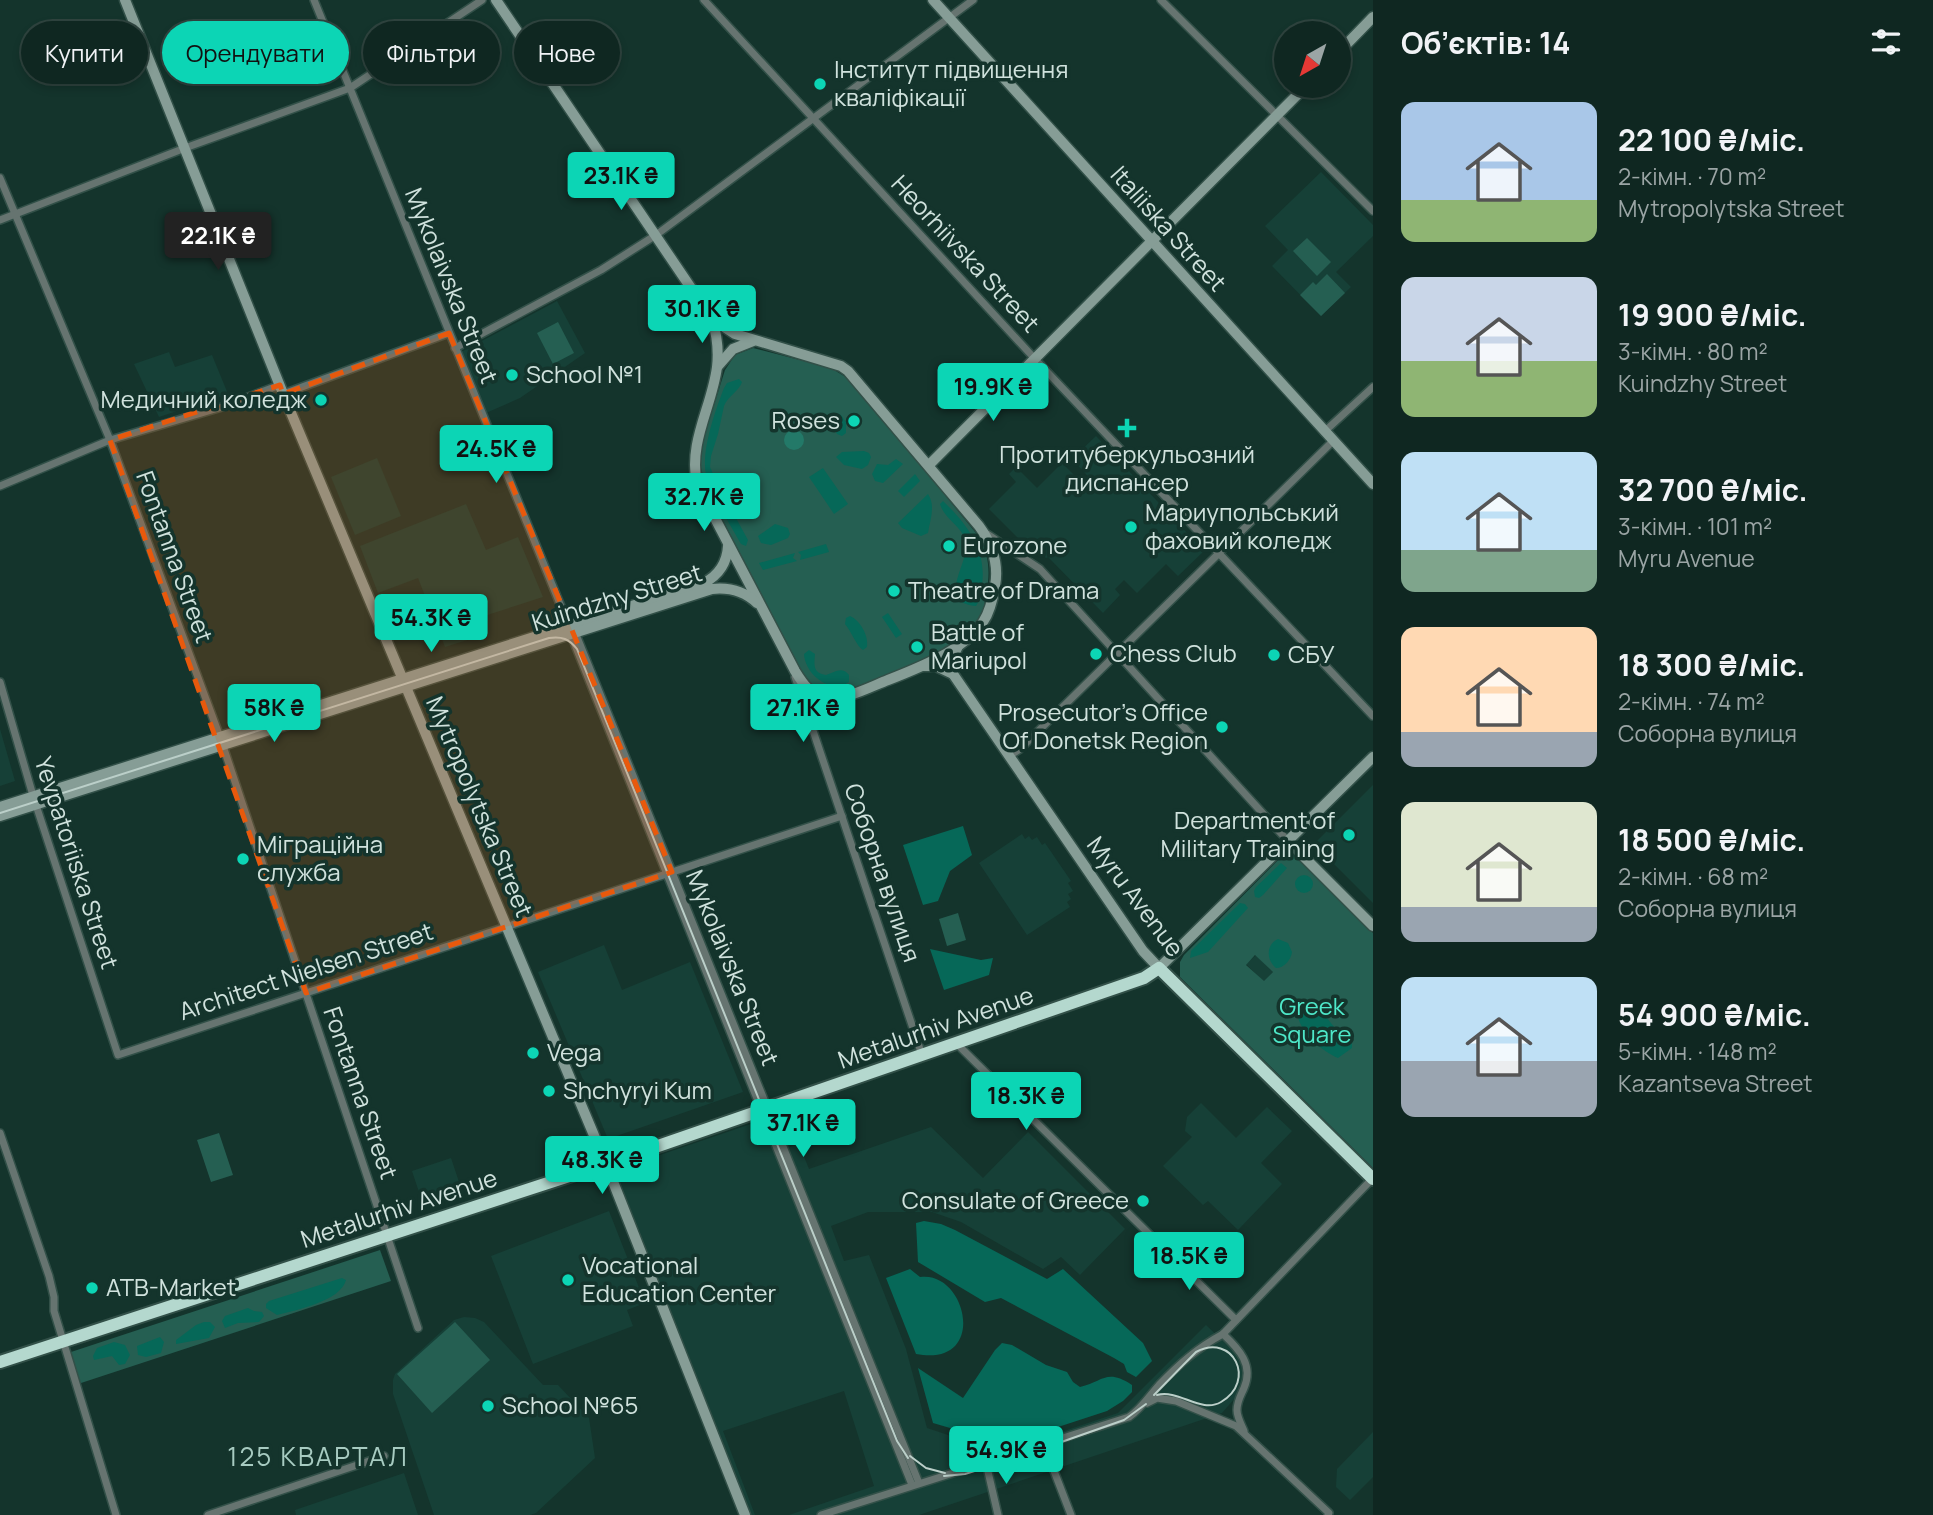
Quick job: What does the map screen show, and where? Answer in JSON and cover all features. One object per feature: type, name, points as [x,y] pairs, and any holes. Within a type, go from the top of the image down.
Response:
[{"type":"highway","name":"Metalurhiv Avenue","points":[[0,1362],[606,1164],[1144,978],[1159,968]]},
{"type":"highway","name":"Myru Avenue","points":[[1159,968],[1373,1178]]},
{"type":"main road","name":"Mytropolytska Street","points":[[125,0],[282,389],[606,1164],[744,1515]]},
{"type":"main road","points":[[496,0],[712,319],[728,331],[848,370],[979,526],[994,553],[994,589],[984,621],[959,643],[923,666],[856,692],[829,699],[811,692],[791,663],[700,494],[694,473],[694,450],[717,370],[724,356],[733,349],[745,342],[757,341]]},
{"type":"main road","name":"Italiiska Street","points":[[933,0],[1373,484]]},
{"type":"main road","points":[[1351,40],[1373,17]]},
{"type":"main road","points":[[929,465],[1294,98]]},
{"type":"main road","points":[[712,319],[718,344],[717,370]]},
{"type":"main road","name":"Kuindzhy Street","points":[[571,631],[704,583],[721,569],[728,546]]},
{"type":"main road","name":"Kuindzhy Street","points":[[0,807],[35,800],[405,682],[718,588],[741,592],[762,609]]},
{"type":"main road","points":[[923,666],[936,666],[953,674],[954,656],[959,643]]},
{"type":"main road","name":"Myru Avenue","points":[[953,674],[1143,951],[1159,968]]},
{"type":"main road","name":"Metalurhiv Avenue","points":[[1159,968],[1373,757]]},
{"type":"main road","name":"Kuindzhy Street","points":[[0,816],[35,800]]},
{"type":"main road","points":[[1288,841],[1373,926]]},
{"type":"street","name":"Mykolaivska Street","points":[[314,0],[916,1484]]},
{"type":"street","points":[[0,220],[350,88],[482,0]]},
{"type":"street","name":"Heorhiivska Street","points":[[704,0],[1035,359],[1373,716]]},
{"type":"street","points":[[455,348],[601,270],[656,236],[973,0]]},
{"type":"street","points":[[1161,0],[1373,211]]},
{"type":"street","name":"Fontanna Street","points":[[0,178],[110,440],[221,741],[418,1328]]},
{"type":"street","points":[[0,486],[110,440],[282,389],[449,333]]},
{"type":"street","points":[[1324,432],[1373,387]]},
{"type":"street","points":[[1009,756],[1020,749],[1333,441]]},
{"type":"street","points":[[979,526],[1003,547],[1037,566],[1288,841]]},
{"type":"street","name":"Соборна вулиця","points":[[791,663],[922,1055]]},
{"type":"street","name":"Yevpatoriiska Street","points":[[0,682],[35,800],[118,1055]]},
{"type":"street","name":"Architect Nielsen Street","points":[[118,1055],[842,816]]},
{"type":"street","points":[[957,1043],[1236,1320]]},
{"type":"street","points":[[0,1133],[49,1276],[54,1311],[116,1515]]},
{"type":"street","points":[[821,1515],[1122,1420],[1155,1395],[1195,1349],[1223,1334],[1373,1178]]},
{"type":"street","points":[[1220,1418],[1236,1408],[1247,1381],[1246,1364],[1238,1349],[1223,1334]]},
{"type":"street","points":[[1155,1395],[1189,1405],[1245,1432],[1329,1514]]},
{"type":"street","points":[[1236,1408],[1245,1432]]},
{"type":"street","points":[[1044,1445],[1071,1515]]},
{"type":"street","points":[[208,1515],[384,1456]]},
{"type":"street","points":[[986,1463],[998,1515]]},
{"type":"highlighted area","points":[[449,333],[672,872],[306,993],[110,440],[280,385],[283,394]]},
{"type":"shaded area","points":[[1321,172],[1373,225],[1373,236],[1336,272],[1351,287],[1321,316],[1272,266],[1288,250],[1265,226]]},
{"type":"shaded area","name":"School №1","points":[[557,301],[585,353],[520,398],[486,413],[461,352]]},
{"type":"shaded area","points":[[169,352],[175,367],[212,355],[228,394],[159,417],[134,364]]},
{"type":"shaded area","points":[[794,430],[801,433],[804,440],[801,447],[794,450],[787,447],[784,440],[787,433]]},
{"type":"shaded area","points":[[1096,436],[1204,551],[1178,576],[1166,564],[1137,593],[1124,580],[1115,589],[1120,595],[1103,613],[1048,557],[1029,541],[1025,545],[989,509],[1016,482],[1009,474],[1016,467],[1037,488],[1062,463],[1090,491],[1096,485],[1072,459]]},
{"type":"shaded area","points":[[377,458],[401,516],[355,535],[331,477]]},
{"type":"shaded area","points":[[466,504],[486,550],[518,537],[543,597],[475,619],[480,636],[445,647],[418,578],[378,593],[360,546]]},
{"type":"shaded area","points":[[0,729],[15,781],[0,786]]},
{"type":"shaded area","points":[[1373,785],[1373,903],[1314,844]]},
{"type":"shaded area","points":[[1022,834],[1025,839],[1029,836],[1032,840],[1037,837],[1042,845],[1045,843],[1071,881],[1068,883],[1073,891],[1068,894],[1071,899],[1067,902],[1070,907],[1027,935],[979,863]]},
{"type":"shaded area","points":[[604,945],[622,990],[690,962],[743,1092],[608,1139],[538,972]]},
{"type":"shaded area","points":[[1256,955],[1273,972],[1264,982],[1246,964]]},
{"type":"shaded area","points":[[1201,1103],[1236,1138],[1267,1107],[1292,1131],[1261,1163],[1282,1184],[1238,1230],[1208,1201],[1203,1205],[1163,1166],[1192,1137],[1185,1131],[1187,1117]]},
{"type":"shaded area","points":[[777,1115],[790,1147],[799,1144],[809,1169],[931,1127],[983,1178],[1028,1132],[1125,1229],[1080,1275],[1061,1257],[1043,1269],[961,1222],[932,1212],[868,1212],[831,1226],[844,1261],[869,1255],[906,1349],[927,1428],[963,1440],[971,1462],[1118,1413],[1206,1325],[1233,1351],[1242,1365],[1243,1381],[1235,1398],[1222,1413],[919,1515],[789,1515],[874,1486],[844,1391],[723,1431],[755,1515],[748,1515],[613,1171]]},
{"type":"shaded area","points":[[451,1158],[463,1194],[424,1207],[412,1171]]},
{"type":"shaded area","name":"Vocational Education Center","points":[[609,1211],[645,1303],[627,1310],[633,1326],[533,1364],[491,1256]]},
{"type":"shaded area","name":"School №65","points":[[464,1317],[484,1322],[543,1385],[558,1385],[589,1418],[595,1458],[536,1513],[434,1515],[393,1394],[393,1380],[395,1374],[454,1320]]},
{"type":"shaded area","points":[[1373,1432],[1373,1477],[1350,1500],[1336,1487],[1337,1469]]},
{"type":"shaded area","points":[[404,1473],[418,1515],[296,1515],[295,1510]]},
{"type":"green space","points":[[1307,238],[1331,262],[1317,276],[1293,251]]},
{"type":"green space","points":[[1327,274],[1345,293],[1321,316],[1300,295],[1313,282],[1316,285]]},
{"type":"green space","points":[[558,322],[574,353],[553,364],[537,333]]},
{"type":"green space","points":[[753,348],[831,368],[852,381],[980,538],[987,557],[988,570],[983,611],[975,626],[954,643],[914,665],[845,691],[821,690],[804,674],[706,488],[699,460],[725,370],[735,355]]},
{"type":"green space","points":[[739,379],[741,385],[724,406],[710,467],[748,540],[746,546],[741,544],[717,501],[706,475],[705,465],[710,431],[724,388],[727,383]]},
{"type":"green space","points":[[834,413],[841,415],[846,422],[846,433],[842,436],[837,434],[831,420]]},
{"type":"green space","points":[[864,451],[871,457],[868,465],[862,469],[844,465],[836,457],[842,452]]},
{"type":"green space","points":[[896,459],[903,464],[883,483],[875,481],[872,474],[877,464],[888,465]]},
{"type":"green space","points":[[823,468],[848,504],[834,514],[809,477]]},
{"type":"green space","points":[[915,474],[920,481],[904,497],[898,491]]},
{"type":"green space","points":[[928,494],[932,508],[928,533],[921,536],[902,528],[898,523]]},
{"type":"green space","points":[[943,501],[967,528],[978,549],[983,572],[981,593],[976,606],[964,603],[957,597],[957,580],[966,541],[942,509],[940,504]]},
{"type":"green space","points":[[775,524],[788,528],[788,538],[771,545],[761,543],[758,536]]},
{"type":"green space","points":[[826,544],[829,552],[800,560],[801,555],[798,552]]},
{"type":"green space","points":[[795,553],[793,558],[797,561],[763,570],[759,563]]},
{"type":"green space","points":[[888,613],[902,634],[896,638],[882,617]]},
{"type":"green space","points":[[850,616],[865,633],[867,647],[863,650],[845,624],[846,618]]},
{"type":"green space","points":[[809,650],[815,654],[815,665],[819,672],[826,675],[838,670],[844,671],[849,675],[849,682],[834,685],[819,680],[805,661],[804,654]]},
{"type":"green space","points":[[963,826],[972,855],[950,871],[938,901],[923,905],[903,845]]},
{"type":"green space","name":"Greek Square","points":[[1289,849],[1373,933],[1373,1168],[1180,977],[1180,962]],"holes":[[[1255,955],[1273,972],[1264,981],[1246,965]]]},
{"type":"green space","points":[[1281,863],[1287,868],[1263,895],[1255,897],[1256,887]]},
{"type":"green space","points":[[1304,875],[1310,878],[1313,884],[1310,890],[1304,893],[1298,890],[1295,884],[1298,878]]},
{"type":"green space","points":[[1240,903],[1248,908],[1208,952],[1190,958],[1191,951]]},
{"type":"green space","points":[[958,913],[966,940],[947,946],[939,919]]},
{"type":"green space","points":[[1278,939],[1288,943],[1292,952],[1287,963],[1276,968],[1270,961],[1269,948]]},
{"type":"green space","points":[[930,949],[981,960],[993,958],[989,975],[944,990]]},
{"type":"green space","points":[[1303,999],[1316,1006],[1339,1033],[1352,1042],[1352,1048],[1338,1058],[1311,1039],[1298,1018],[1297,1010]]},
{"type":"green space","points":[[219,1133],[233,1175],[211,1182],[197,1140]]},
{"type":"green space","points":[[924,1221],[955,1230],[1047,1279],[1063,1269],[1143,1343],[1152,1361],[1136,1377],[1114,1358],[1001,1298],[985,1302],[918,1262],[916,1223]]},
{"type":"green space","points":[[380,1250],[391,1281],[78,1384],[68,1353]]},
{"type":"green space","points":[[910,1269],[920,1277],[936,1279],[949,1288],[959,1302],[963,1318],[962,1334],[954,1347],[939,1354],[916,1354],[886,1278]]},
{"type":"green space","points":[[342,1278],[346,1280],[336,1294],[317,1304],[277,1315],[266,1308],[269,1301]]},
{"type":"green space","points":[[248,1308],[262,1312],[264,1316],[259,1322],[238,1323],[225,1328],[222,1321],[225,1316]]},
{"type":"green space","points":[[204,1322],[210,1322],[215,1327],[209,1338],[176,1344],[176,1340]]},
{"type":"green space","points":[[455,1322],[490,1360],[432,1413],[397,1374]]},
{"type":"green space","points":[[160,1337],[164,1342],[161,1353],[146,1357],[138,1355],[137,1346]]},
{"type":"green space","points":[[114,1342],[125,1345],[130,1355],[125,1364],[119,1365],[112,1356],[94,1360],[97,1348]]},
{"type":"green space","points":[[1002,1343],[1012,1345],[1046,1365],[1067,1372],[1080,1387],[1116,1377],[1132,1385],[1132,1392],[1107,1411],[975,1454],[967,1433],[933,1423],[918,1368],[963,1398]]},
{"type":"tram line","points":[[0,813],[549,638],[568,641],[577,649],[897,1441],[908,1458]]},
{"type":"tram line","points":[[1154,1395],[1196,1352],[1221,1348],[1230,1353],[1236,1362],[1239,1372],[1237,1383],[1232,1393],[1221,1402],[1206,1405],[1173,1395],[1157,1395]]},
{"type":"tram line","points":[[1050,1446],[1124,1420],[1146,1404]]},
{"type":"tram line","points":[[993,1465],[1039,1449]]},
{"type":"tram line","points":[[910,1456],[926,1468],[945,1473]]},
{"type":"tram line","points":[[944,1476],[981,1469]]},
{"type":"place","name":"Інститут підвищення кваліфікації","points":[[820,84]]},
{"type":"place","name":"School №1","points":[[512,375]]},
{"type":"place","name":"Медичний коледж","points":[[321,400]]},
{"type":"place","name":"Roses","points":[[854,421]]},
{"type":"place","name":"Протитуберкульозний диспансер","points":[[1127,428]]},
{"type":"place","name":"Мариупольський фаховий коледж","points":[[1131,527]]},
{"type":"place","name":"Eurozone","points":[[949,546]]},
{"type":"place","name":"Theatre of Drama","points":[[894,591]]},
{"type":"place","name":"Battle of Mariupol","points":[[917,647]]},
{"type":"place","name":"Chess Club","points":[[1096,654]]},
{"type":"place","name":"СБУ","points":[[1274,655]]},
{"type":"place","name":"Prosecutor's Office Of Donetsk Region","points":[[1222,727]]},
{"type":"place","name":"Department of Military Training","points":[[1349,835]]},
{"type":"place","name":"Міграційна служба","points":[[243,859]]},
{"type":"place","name":"Vega","points":[[533,1053]]},
{"type":"place","name":"Shchyryi Kum","points":[[549,1091]]},
{"type":"place","name":"Consulate of Greece","points":[[1143,1201]]},
{"type":"place","name":"Vocational Education Center","points":[[568,1280]]},
{"type":"place","name":"ATB-Market","points":[[92,1288]]},
{"type":"place","name":"School №65","points":[[488,1406]]},
{"type":"district","name":"125 КВАРТАЛ","points":[[318,1457]]}]
